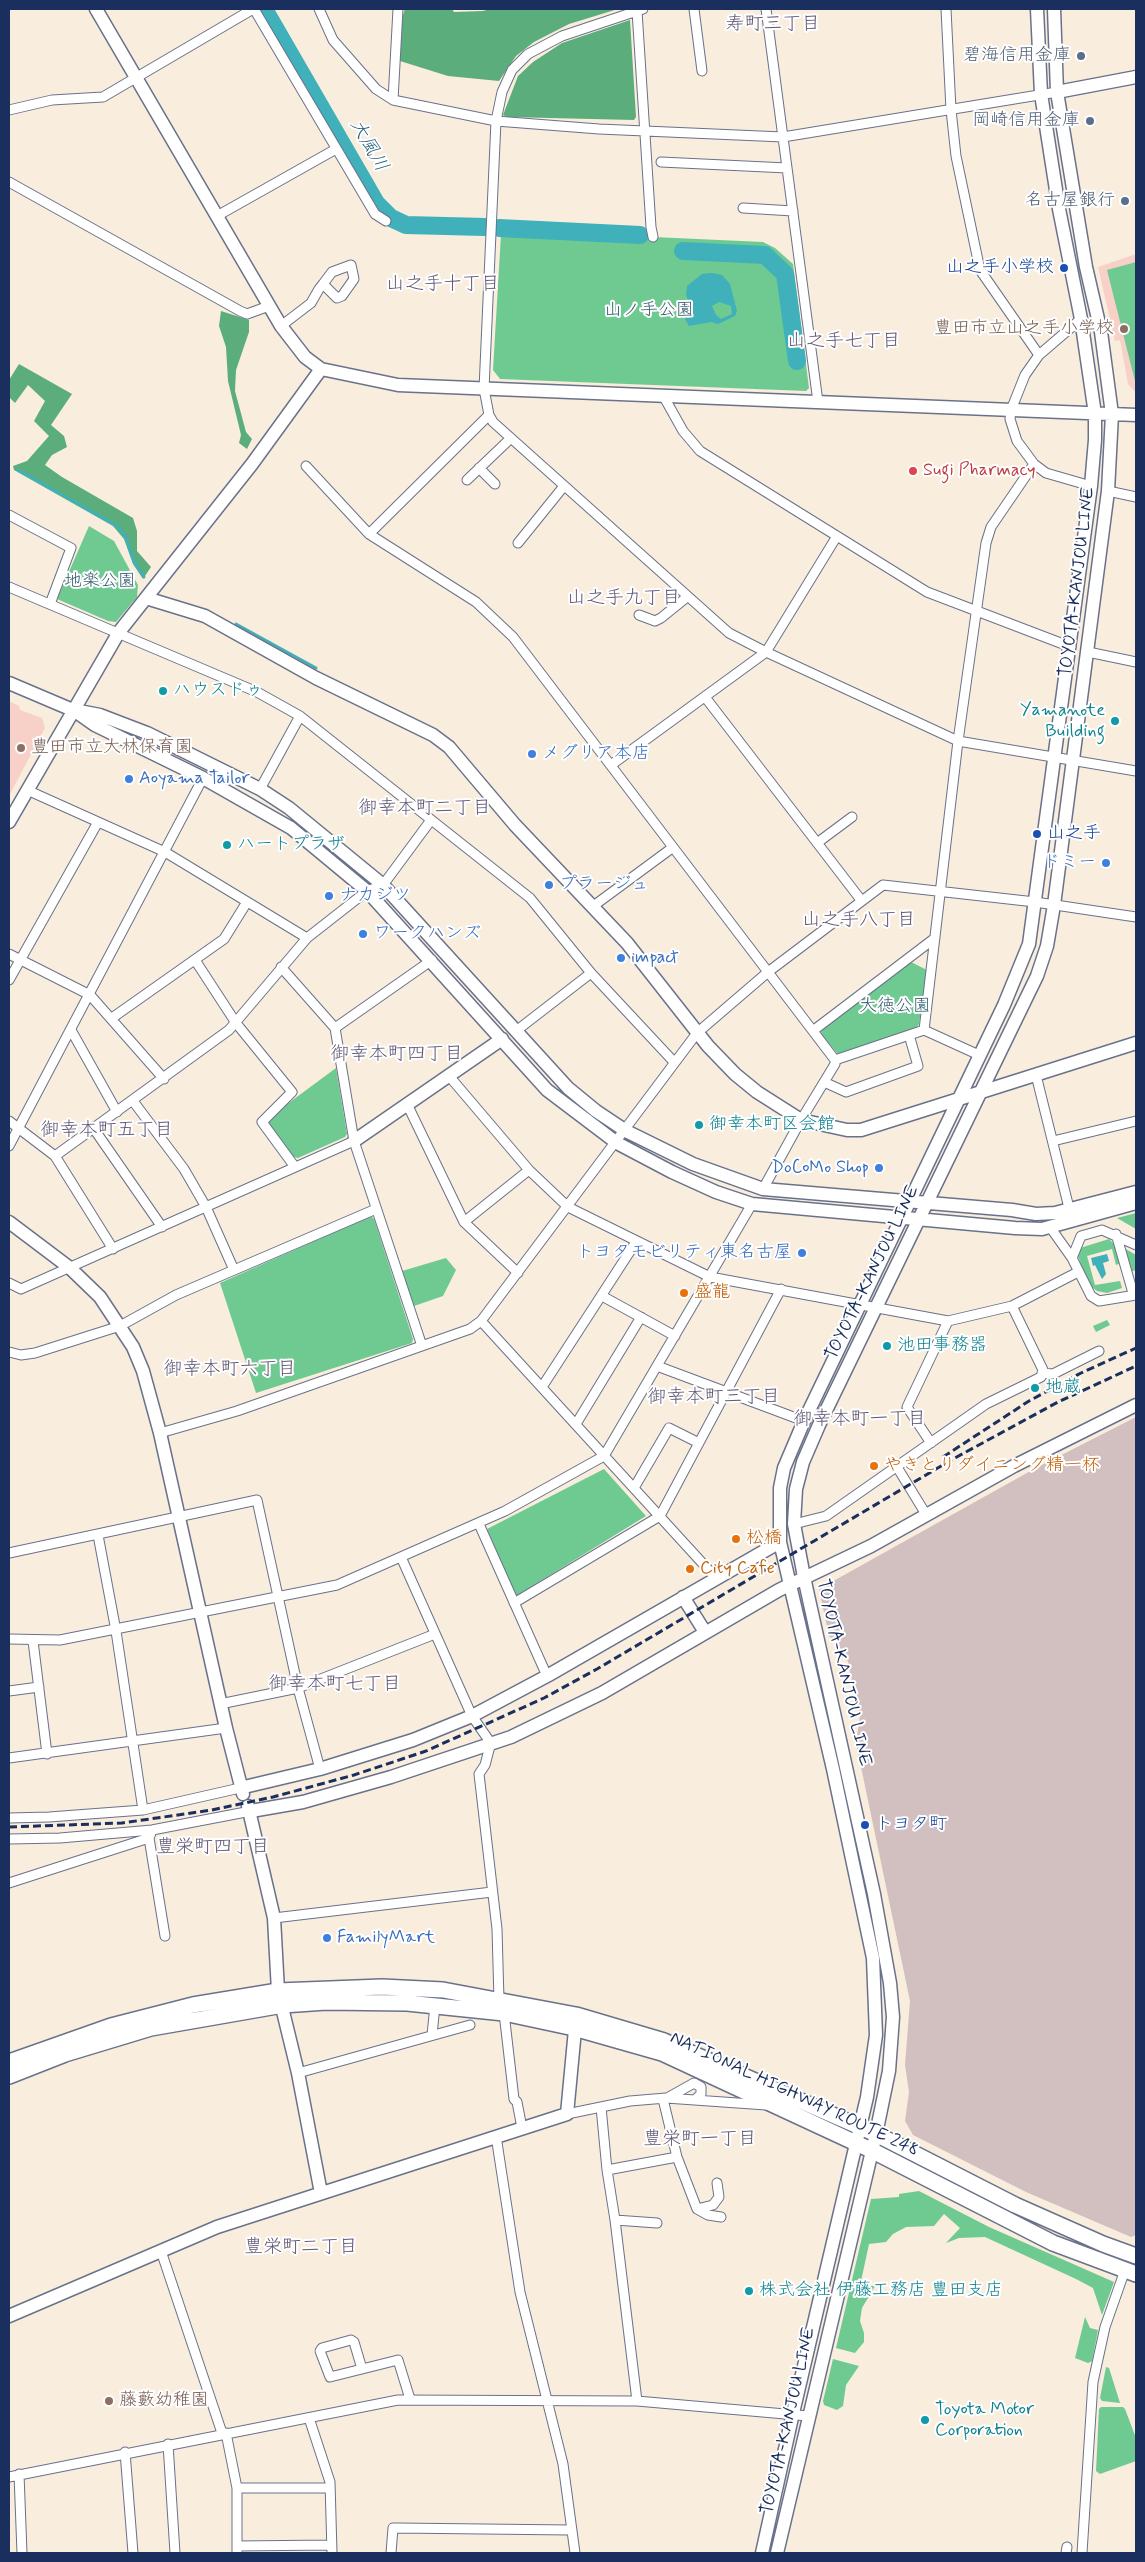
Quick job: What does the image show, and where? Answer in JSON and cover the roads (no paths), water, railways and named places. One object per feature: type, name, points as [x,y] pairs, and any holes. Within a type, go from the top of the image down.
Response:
[{"type":"highway","name":"NATIONAL HIGHWAY ROUTE 248","points":[[9,2062],[111,2026],[193,2005],[382,1987],[443,1990],[501,2006],[664,2040],[876,2134],[1015,2205],[1103,2244],[1136,2256]]},
{"type":"highway","name":"NATIONAL HIGHWAY ROUTE 248","points":[[9,2076],[105,2040],[280,1998],[326,2002],[501,2006]]},
{"type":"highway","name":"NATIONAL HIGHWAY ROUTE 248","points":[[575,2022],[662,2053],[871,2150],[1053,2243],[1131,2272]]},
{"type":"main road","points":[[96,9],[281,326],[305,357],[321,369],[398,385],[484,390],[1136,415]]},
{"type":"main road","name":"TOYOTA-KANJOU LINE","points":[[762,2553],[792,2413],[860,2127],[874,2063],[876,2035],[873,1958],[858,1878],[780,1542],[780,1488],[784,1468],[804,1421],[899,1219],[1018,974],[1029,944],[1071,647],[1091,486],[1095,414],[1081,319],[1059,209],[1041,94],[1037,9]]},
{"type":"main road","name":"TOYOTA-KANJOU LINE","points":[[777,2553],[876,2134],[889,2071],[893,2017],[890,1984],[874,1894],[804,1578],[794,1524],[796,1489],[802,1462],[874,1309],[982,1092],[1037,976],[1047,946],[1088,652],[1108,491],[1112,414],[1101,332],[1086,266],[1056,92],[1054,9]]},
{"type":"main road","points":[[1056,92],[1136,78]]},
{"type":"main road","points":[[9,822],[119,632],[277,432],[321,369]]},
{"type":"main road","points":[[146,598],[205,616],[316,678],[433,735],[449,747],[514,825],[627,943],[698,1033],[735,1074],[757,1092],[801,1120],[846,1130],[861,1130],[1136,1043]]},
{"type":"main road","points":[[9,683],[74,711],[95,724],[203,778],[291,828],[367,891],[432,960],[548,1090],[616,1143],[716,1192],[752,1204],[899,1219],[1042,1229],[1136,1203]]},
{"type":"main road","points":[[74,711],[100,715],[146,733],[260,789],[288,808],[383,885],[568,1088],[596,1111],[626,1131],[693,1164],[763,1189],[1012,1210],[1036,1214],[1049,1214],[1136,1192]]},
{"type":"main road","points":[[354,1142],[502,1039]]},
{"type":"main road","points":[[9,1222],[70,1268],[100,1297],[133,1348],[143,1370],[160,1433],[177,1518],[242,1791],[413,1740],[472,1716],[547,1676],[780,1542]]},
{"type":"main road","points":[[320,2193],[298,2073],[280,1998],[274,1918],[249,1809],[303,1802],[490,1746],[602,1693],[791,1584],[872,1546],[1014,1466],[1136,1405]]},
{"type":"main road","points":[[683,1597],[705,1632]]},
{"type":"main road","points":[[9,2316],[217,2227],[567,2114],[575,2022]]},
{"type":"street","points":[[9,111],[19,106],[52,100],[103,97],[253,9],[375,214],[386,221]]},
{"type":"street","points":[[319,9],[333,40],[376,89],[393,100],[496,122],[783,137],[1056,92]]},
{"type":"street","points":[[393,100],[398,9]]},
{"type":"street","points":[[694,9],[702,71]]},
{"type":"street","points":[[766,9],[818,402]]},
{"type":"street","points":[[946,9],[951,110],[957,165],[980,270],[1039,356]]},
{"type":"street","points":[[653,237],[645,131],[640,10],[562,36],[528,54],[512,70],[502,92],[496,122],[484,390],[489,415],[511,438],[729,633],[958,741],[1136,771]]},
{"type":"street","points":[[217,216],[336,149]]},
{"type":"street","points":[[661,162],[787,168]]},
{"type":"street","points":[[9,182],[240,311],[247,314],[269,306]]},
{"type":"street","points":[[743,208],[793,211]]},
{"type":"street","points":[[281,326],[304,310],[323,284]]},
{"type":"street","points":[[1081,319],[1039,356],[1025,375],[1011,410],[1011,428],[1022,451],[1046,473],[1091,486]]},
{"type":"street","points":[[664,397],[683,431],[700,451],[927,592],[1071,647]]},
{"type":"street","points":[[369,534],[489,415]]},
{"type":"street","points":[[467,480],[511,438]]},
{"type":"street","points":[[924,1030],[958,741],[983,558],[991,527],[1034,464]]},
{"type":"street","points":[[306,466],[369,534],[476,602],[513,638],[672,848],[814,1030],[835,1060]]},
{"type":"street","points":[[479,468],[495,484]]},
{"type":"street","points":[[518,543],[564,486]]},
{"type":"street","points":[[1108,491],[1136,497]]},
{"type":"street","points":[[9,515],[72,548],[50,604]]},
{"type":"street","points":[[610,766],[766,652],[837,536]]},
{"type":"street","points":[[9,587],[257,692],[300,716],[530,898],[592,973],[674,1062]]},
{"type":"street","points":[[639,615],[655,621],[662,618],[687,596]]},
{"type":"street","points":[[1088,652],[1136,662]]},
{"type":"street","points":[[704,697],[861,900]]},
{"type":"street","points":[[260,789],[300,716]]},
{"type":"street","points":[[9,1146],[203,778]]},
{"type":"street","points":[[27,790],[165,852],[307,938]]},
{"type":"street","points":[[817,843],[852,817]]},
{"type":"street","points":[[55,1156],[164,1079],[236,1023],[307,938],[367,891],[383,885],[431,820]]},
{"type":"street","points":[[9,980],[98,822]]},
{"type":"street","points":[[592,907],[672,848]]},
{"type":"street","points":[[160,1433],[237,1411],[470,1329],[481,1321],[626,1131],[674,1062],[698,1033],[768,972],[883,885],[1036,902],[1136,917]]},
{"type":"street","points":[[112,1018],[224,939],[247,902]]},
{"type":"street","points":[[814,1030],[934,938]]},
{"type":"street","points":[[9,954],[90,995],[164,1079]]},
{"type":"street","points":[[196,960],[236,1023],[292,1092],[262,1122],[295,1167]]},
{"type":"street","points":[[335,1028],[432,960]]},
{"type":"street","points":[[281,967],[335,1028],[354,1142],[422,1346]]},
{"type":"street","points":[[516,1031],[592,973]]},
{"type":"street","points":[[71,1030],[117,1112]]},
{"type":"street","points":[[763,1189],[835,1060],[924,1030],[979,1055]]},
{"type":"street","points":[[824,1082],[846,1092],[918,1066],[909,1036]]},
{"type":"street","points":[[1036,1075],[1069,1208]]},
{"type":"street","points":[[449,1076],[530,1170],[568,1207],[710,1277],[781,1289],[874,1309],[948,1321],[1012,1306],[1078,1272]]},
{"type":"street","points":[[133,1101],[184,1168],[206,1207],[234,1270]]},
{"type":"street","points":[[407,1104],[464,1222],[518,1273]]},
{"type":"street","points":[[9,1121],[55,1156],[113,1249]]},
{"type":"street","points":[[1053,1141],[1136,1121]]},
{"type":"street","points":[[94,1129],[162,1226]]},
{"type":"street","points":[[9,1283],[21,1289],[354,1142]]},
{"type":"street","points":[[464,1222],[530,1170]]},
{"type":"street","points":[[9,1638],[33,1641],[60,1640],[337,1585],[479,1524],[604,1456],[752,1204]]},
{"type":"street","points":[[9,1352],[21,1355],[35,1353],[120,1326],[176,1295],[376,1209]]},
{"type":"street","points":[[1050,1227],[1072,1258],[1091,1296],[1098,1301],[1119,1298],[1135,1293],[1116,1234]]},
{"type":"street","points":[[1072,1258],[1081,1236],[1102,1230],[1116,1234],[1136,1245]]},
{"type":"street","points":[[542,1387],[636,1242]]},
{"type":"street","points":[[514,1603],[660,1516],[781,1289]]},
{"type":"street","points":[[602,1296],[675,1336]]},
{"type":"street","points":[[794,1524],[826,1516],[986,1404],[1041,1377],[1043,1370],[1012,1306]]},
{"type":"street","points":[[576,1424],[641,1317]]},
{"type":"street","points":[[481,1321],[716,1578]]},
{"type":"street","points":[[931,1444],[907,1407],[948,1321]]},
{"type":"street","points":[[1042,1373],[1053,1374],[1099,1350]]},
{"type":"street","points":[[658,1366],[727,1390],[804,1421]]},
{"type":"street","points":[[634,1488],[669,1428],[699,1443]]},
{"type":"street","points":[[897,1467],[927,1516]]},
{"type":"street","points":[[9,1553],[257,1500],[298,1688],[320,1769]]},
{"type":"street","points":[[479,1524],[547,1676]]},
{"type":"street","points":[[98,1535],[116,1630],[143,1810]]},
{"type":"street","points":[[401,1557],[472,1716],[488,1739],[490,1746],[485,1765],[479,1774],[497,1929],[501,2006],[514,2099],[517,2102],[522,2128]]},
{"type":"street","points":[[220,1704],[298,1688],[435,1634]]},
{"type":"street","points":[[33,1641],[46,1754]]},
{"type":"street","points":[[9,1691],[39,1687]]},
{"type":"street","points":[[9,1758],[133,1743],[226,1728]]},
{"type":"street","points":[[9,1818],[143,1810],[242,1791]]},
{"type":"street","points":[[9,1884],[150,1834],[249,1809]]},
{"type":"street","points":[[9,1839],[150,1834]]},
{"type":"street","points":[[150,1834],[165,1936]]},
{"type":"street","points":[[274,1918],[492,1892]]},
{"type":"street","points":[[432,2035],[435,2005]]},
{"type":"street","points":[[298,2073],[470,2025]]},
{"type":"street","points":[[665,2098],[694,2083],[700,2087],[701,2094],[695,2100]]},
{"type":"street","points":[[567,2114],[665,2098],[774,2105]]},
{"type":"street","points":[[665,2098],[677,2157],[697,2209],[708,2215],[721,2217]]},
{"type":"street","points":[[601,2107],[607,2170],[637,2401]]},
{"type":"street","points":[[496,2136],[520,2292],[549,2402],[562,2464],[570,2530],[575,2553]]},
{"type":"street","points":[[607,2170],[677,2157]]},
{"type":"street","points":[[697,2209],[713,2204],[719,2197],[716,2182]]},
{"type":"street","points":[[615,2220],[657,2223]]},
{"type":"street","points":[[162,2250],[224,2433],[237,2488],[237,2549],[331,2549],[330,2488],[309,2418]]},
{"type":"street","points":[[1082,2553],[1093,2382],[1105,2327],[1131,2272]]},
{"type":"street","points":[[362,2369],[354,2342],[351,2340],[322,2348],[320,2351],[330,2377],[362,2369],[398,2360],[410,2399]]},
{"type":"street","points":[[9,2477],[125,2452],[410,2399],[549,2402],[637,2401],[698,2408],[792,2413],[808,2416]]},
{"type":"street","points":[[168,2444],[175,2553]]},
{"type":"street","points":[[125,2452],[133,2553]]},
{"type":"street","points":[[19,2474],[22,2553]]},
{"type":"street","points":[[237,2488],[330,2488]]},
{"type":"street","points":[[391,2553],[392,2528],[570,2530]]},
{"type":"water","points":[[702,274],[722,275],[730,284],[737,311],[735,316],[718,324],[711,322],[689,326],[685,319],[690,307],[686,294],[687,286]],"holes":[[[719,302],[731,306],[732,314],[721,319],[716,315],[712,306]]]},
{"type":"water","points":[[1107,1254],[1109,1261],[1103,1263],[1106,1274],[1102,1279],[1095,1265],[1093,1266],[1091,1258]]},
{"type":"waterway","name":"大風川","points":[[264,9],[376,203],[391,218],[406,225],[485,227]]},
{"type":"waterway","name":"大風川","points":[[499,228],[640,235]]},
{"type":"waterway","name":"大風川","points":[[683,251],[765,255],[785,274],[797,361]]},
{"type":"waterway","points":[[18,470],[117,526],[126,538],[134,562],[144,577]]},
{"type":"waterway","points":[[236,624],[316,668]]},
{"type":"railway","points":[[943,1457],[1029,1401],[1081,1373],[1136,1348]]},
{"type":"railway","points":[[9,1827],[122,1823],[212,1810],[273,1797],[354,1775],[426,1751],[544,1698],[597,1669],[953,1459],[1058,1402],[1136,1366]]},
{"type":"place","name":"碧海信用金庫","points":[[1081,56]]},
{"type":"place","name":"岡崎信用金庫","points":[[1090,121]]},
{"type":"place","name":"名古屋銀行","points":[[1125,201]]},
{"type":"place","name":"山之手小学校","points":[[1064,268]]},
{"type":"place","name":"豊田市立山之手小学校","points":[[1124,329]]},
{"type":"place","name":"Sugi Pharmacy","points":[[913,471]]},
{"type":"place","name":"ハウスドゥ","points":[[163,691]]},
{"type":"place","name":"Yamanote Building","points":[[1115,721]]},
{"type":"place","name":"豊田市立大林保育園","points":[[21,748]]},
{"type":"place","name":"メグリア本店","points":[[532,754]]},
{"type":"place","name":"Aoyama Tailor","points":[[129,779]]},
{"type":"place","name":"山之手","points":[[1037,834]]},
{"type":"place","name":"ハートプラザ","points":[[227,845]]},
{"type":"place","name":"ドミー","points":[[1106,863]]},
{"type":"place","name":"プラージュ","points":[[549,885]]},
{"type":"place","name":"ナカジツ","points":[[329,896]]},
{"type":"place","name":"ワークハンズ","points":[[363,934]]},
{"type":"place","name":"impact","points":[[621,958]]},
{"type":"place","name":"御幸本町区会館","points":[[699,1125]]},
{"type":"place","name":"DoCoMo Shop","points":[[879,1168]]},
{"type":"place","name":"トヨタモビリティ東名古屋","points":[[802,1253]]},
{"type":"place","name":"盛龍","points":[[684,1293]]},
{"type":"place","name":"池田事務器","points":[[887,1346]]},
{"type":"place","name":"地蔵","points":[[1035,1388]]},
{"type":"place","name":"やきとりダイニング精一杯","points":[[874,1466]]},
{"type":"place","name":"松橋","points":[[736,1539]]},
{"type":"place","name":"City Cafe","points":[[690,1569]]},
{"type":"place","name":"トヨタ町","points":[[865,1825]]},
{"type":"place","name":"FamilyMart","points":[[327,1938]]},
{"type":"place","name":"株式会社 伊藤工務店 豊田支店","points":[[749,2291]]},
{"type":"place","name":"藤藪幼稚園","points":[[109,2401]]},
{"type":"place","name":"Toyota Motor Corporation","points":[[925,2420]]},
{"type":"district","name":"寿町三丁目","points":[[773,25]]},
{"type":"district","name":"山之手十丁目","points":[[443,285]]},
{"type":"district","name":"山之手七丁目","points":[[844,342]]},
{"type":"district","name":"山之手九丁目","points":[[624,599]]},
{"type":"district","name":"御幸本町二丁目","points":[[425,809]]},
{"type":"district","name":"山之手八丁目","points":[[859,921]]},
{"type":"district","name":"御幸本町四丁目","points":[[397,1055]]},
{"type":"district","name":"御幸本町五丁目","points":[[107,1131]]},
{"type":"district","name":"御幸本町六丁目","points":[[230,1370]]},
{"type":"district","name":"御幸本町三丁目","points":[[714,1398]]},
{"type":"district","name":"御幸本町一丁目","points":[[860,1420]]},
{"type":"district","name":"御幸本町七丁目","points":[[335,1685]]},
{"type":"district","name":"豊栄町四丁目","points":[[213,1848]]},
{"type":"district","name":"豊栄町一丁目","points":[[700,2140]]},
{"type":"district","name":"豊栄町二丁目","points":[[301,2248]]},
{"type":"park label","name":"山ノ手公園","points":[[649,311]]},
{"type":"park label","name":"地楽公園","points":[[100,582]]},
{"type":"park label","name":"大徳公園","points":[[895,1007]]}]
